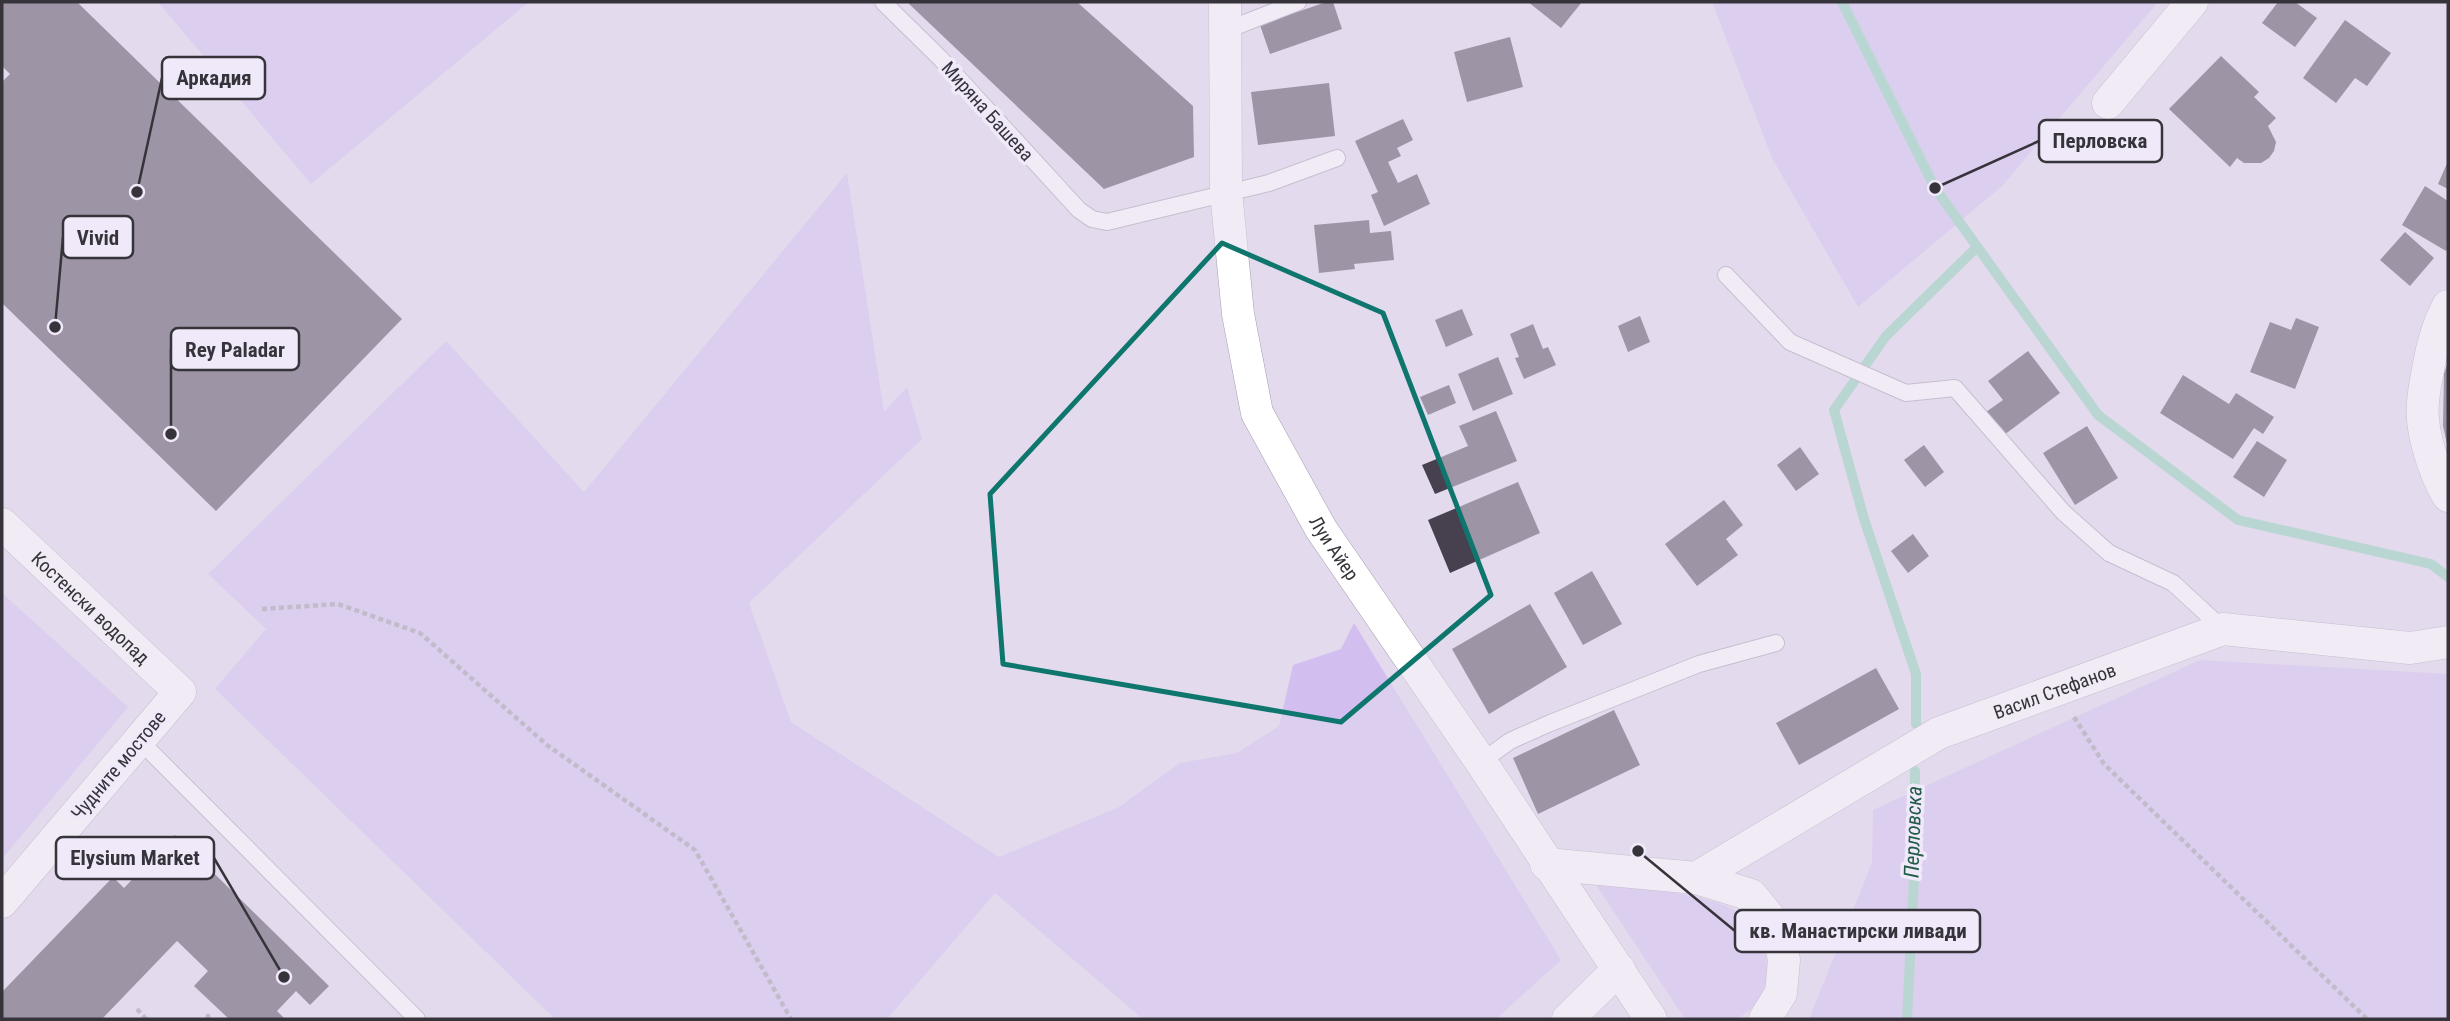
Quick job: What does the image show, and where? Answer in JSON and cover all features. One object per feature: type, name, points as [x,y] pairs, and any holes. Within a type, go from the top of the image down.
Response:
[{"type":"street","points":[[2108,103],[2192,2]]},
{"type":"street","name":"Луи Айер","points":[[1226,16],[1226,192],[1238,313],[1257,413],[1321,529],[1481,762],[1651,1019]]},
{"type":"street","points":[[2448,306],[2440,320],[2434,341],[2422,404],[2430,454],[2448,496]]},
{"type":"street","name":"Костенски водопад","points":[[2,524],[180,692]]},
{"type":"street","name":"Васил Стефанов","points":[[1696,878],[1939,733],[2223,629],[2410,648],[2448,642]]},
{"type":"street","name":"Чудните мостове","points":[[2,902],[180,692]]},
{"type":"street","points":[[1546,864],[1696,878],[1751,895],[1778,928],[1784,960],[1780,993],[1765,1019]]},
{"type":"street","points":[[1568,1019],[1619,968]]},
{"type":"lane","name":"Миряна Башева","points":[[883,2],[940,58],[1079,210],[1092,219],[1107,222],[1226,192]]},
{"type":"lane","points":[[1226,16],[1298,2]]},
{"type":"lane","points":[[1226,192],[1269,183],[1338,158]]},
{"type":"lane","points":[[1726,275],[1790,342],[1906,393],[1955,388],[2063,512],[2109,553],[2173,583],[2223,629]]},
{"type":"lane","points":[[1481,762],[1510,741],[1582,710],[1699,664],[1776,643]]},
{"type":"lane","points":[[139,740],[417,1019]]},
{"type":"path","points":[[262,609],[338,604],[420,634],[548,745],[695,850],[790,1019]]},
{"type":"path","points":[[2056,690],[2104,764],[2367,1019]]},
{"type":"path","points":[[137,1009],[146,1019]]},
{"type":"path","points":[[208,1013],[208,1019]]},
{"type":"highlighted area","points":[[1222,243],[1383,313],[1491,595],[1341,722],[1003,664],[990,494]]},
{"type":"shaded area","points":[[158,2],[529,2],[311,184]]},
{"type":"shaded area","points":[[1712,2],[2158,2],[2002,186],[1858,307],[1772,158]]},
{"type":"shaded area","points":[[847,173],[884,412],[907,387],[922,439],[749,603],[791,722],[999,857],[1119,807],[1180,763],[1237,753],[1279,726],[1293,665],[1341,649],[1354,623],[1561,960],[1496,1019],[1143,1019],[995,893],[887,1019],[555,1019],[215,689],[266,629],[208,574],[446,341],[584,492]]},
{"type":"shaded area","points":[[2,593],[128,707],[2,859]]},
{"type":"shaded area","points":[[2200,660],[2448,674],[2448,1019],[1809,1019],[1872,863],[1873,810]]},
{"type":"shaded area","points":[[1594,882],[1682,894],[1716,902],[1735,910],[1754,929],[1766,956],[1765,984],[1760,997],[1751,1009],[1738,1018],[1685,1019]]},
{"type":"building","points":[[2,2],[77,2],[402,319],[216,511],[2,303],[2,82],[10,74],[2,66]]},
{"type":"building","points":[[907,2],[1077,2],[1193,106],[1194,157],[1104,189]]},
{"type":"building","points":[[1326,2],[1333,2],[1342,29],[1270,54],[1260,25]]},
{"type":"building","points":[[1528,2],[1582,2],[1561,28]]},
{"type":"building","points":[[2278,2],[2295,2],[2317,18],[2295,47],[2262,23]]},
{"type":"building","points":[[2345,20],[2391,53],[2367,86],[2355,78],[2336,103],[2303,78]]},
{"type":"building","points":[[1510,37],[1523,87],[1467,102],[1454,52]]},
{"type":"building","points":[[2221,56],[2259,92],[2254,97],[2276,118],[2268,126],[2276,142],[2274,151],[2261,163],[2244,163],[2237,158],[2230,167],[2169,109]]},
{"type":"building","points":[[1329,83],[1335,136],[1258,145],[1251,92]]},
{"type":"building","points":[[1403,119],[1413,140],[1397,148],[1401,156],[1388,162],[1398,183],[1417,174],[1430,204],[1384,226],[1371,195],[1378,192],[1355,141]]},
{"type":"building","points":[[2448,161],[2448,189],[2438,184]]},
{"type":"building","points":[[2425,186],[2448,201],[2446,251],[2402,225]]},
{"type":"building","points":[[1369,220],[1370,233],[1391,231],[1394,260],[1354,264],[1355,269],[1319,273],[1314,225]]},
{"type":"building","points":[[2405,232],[2434,258],[2410,286],[2380,260]]},
{"type":"building","points":[[1462,309],[1473,335],[1446,347],[1435,320]]},
{"type":"building","points":[[1640,316],[1650,342],[1628,352],[1618,326]]},
{"type":"building","points":[[2296,318],[2319,327],[2295,389],[2250,372],[2270,322],[2291,330]]},
{"type":"building","points":[[1533,324],[1543,349],[1548,347],[1556,365],[1524,379],[1515,358],[1519,357],[1510,334]]},
{"type":"building","points":[[2028,351],[2060,393],[2004,435],[1986,412],[2003,400],[1988,381]]},
{"type":"building","points":[[1498,357],[1513,394],[1473,411],[1458,374]]},
{"type":"building","points":[[2448,363],[2447,444],[2443,426],[2444,373]]},
{"type":"building","points":[[2183,375],[2229,404],[2236,393],[2274,417],[2263,434],[2254,428],[2233,459],[2160,413]]},
{"type":"building","points":[[1449,385],[1456,403],[1428,415],[1420,397]]},
{"type":"building","points":[[1496,411],[1517,461],[1435,494],[1422,465],[1468,446],[1459,426]]},
{"type":"building","points":[[2087,426],[2118,478],[2075,505],[2043,453]]},
{"type":"building","points":[[2257,441],[2287,460],[2264,497],[2233,477]]},
{"type":"building","points":[[1924,445],[1944,472],[1925,487],[1904,460]]},
{"type":"building","points":[[1800,447],[1819,474],[1796,491],[1777,465]]},
{"type":"building","points":[[1518,482],[1540,533],[1450,573],[1428,520]]},
{"type":"building","points":[[1724,500],[1743,525],[1726,539],[1738,555],[1697,586],[1665,544]]},
{"type":"building","points":[[1913,534],[1929,556],[1908,573],[1891,551]]},
{"type":"building","points":[[1592,571],[1622,624],[1583,645],[1554,593]]},
{"type":"building","points":[[1530,604],[1567,667],[1489,714],[1452,649]]},
{"type":"building","points":[[1876,668],[1899,709],[1799,765],[1776,723]]},
{"type":"building","points":[[1614,710],[1640,765],[1538,814],[1513,758]]},
{"type":"building","points":[[175,835],[329,986],[310,1005],[296,991],[277,1011],[285,1019],[229,1019],[194,986],[208,971],[177,941],[102,1019],[2,1019],[2,992],[113,877],[124,888]]},
{"type":"waterway","points":[[1842,2],[1935,188],[2098,415],[2238,520],[2431,564],[2448,577]]},
{"type":"waterway","name":"Перловска","points":[[1916,724],[1916,674],[1864,519],[1834,410],[1886,336],[1977,247]]},
{"type":"waterway","name":"Перловска","points":[[1907,1019],[1914,878],[1915,771]]},
{"type":"place","name":"Перловска","points":[[1935,188]]},
{"type":"place","name":"Аркадия","points":[[137,192]]},
{"type":"place","name":"Vivid","points":[[55,327]]},
{"type":"place","name":"Rey Paladar","points":[[171,434]]},
{"type":"place","name":"кв. Манастирски ливади","points":[[1638,851]]},
{"type":"place","name":"Elysium Market","points":[[284,977]]}]
